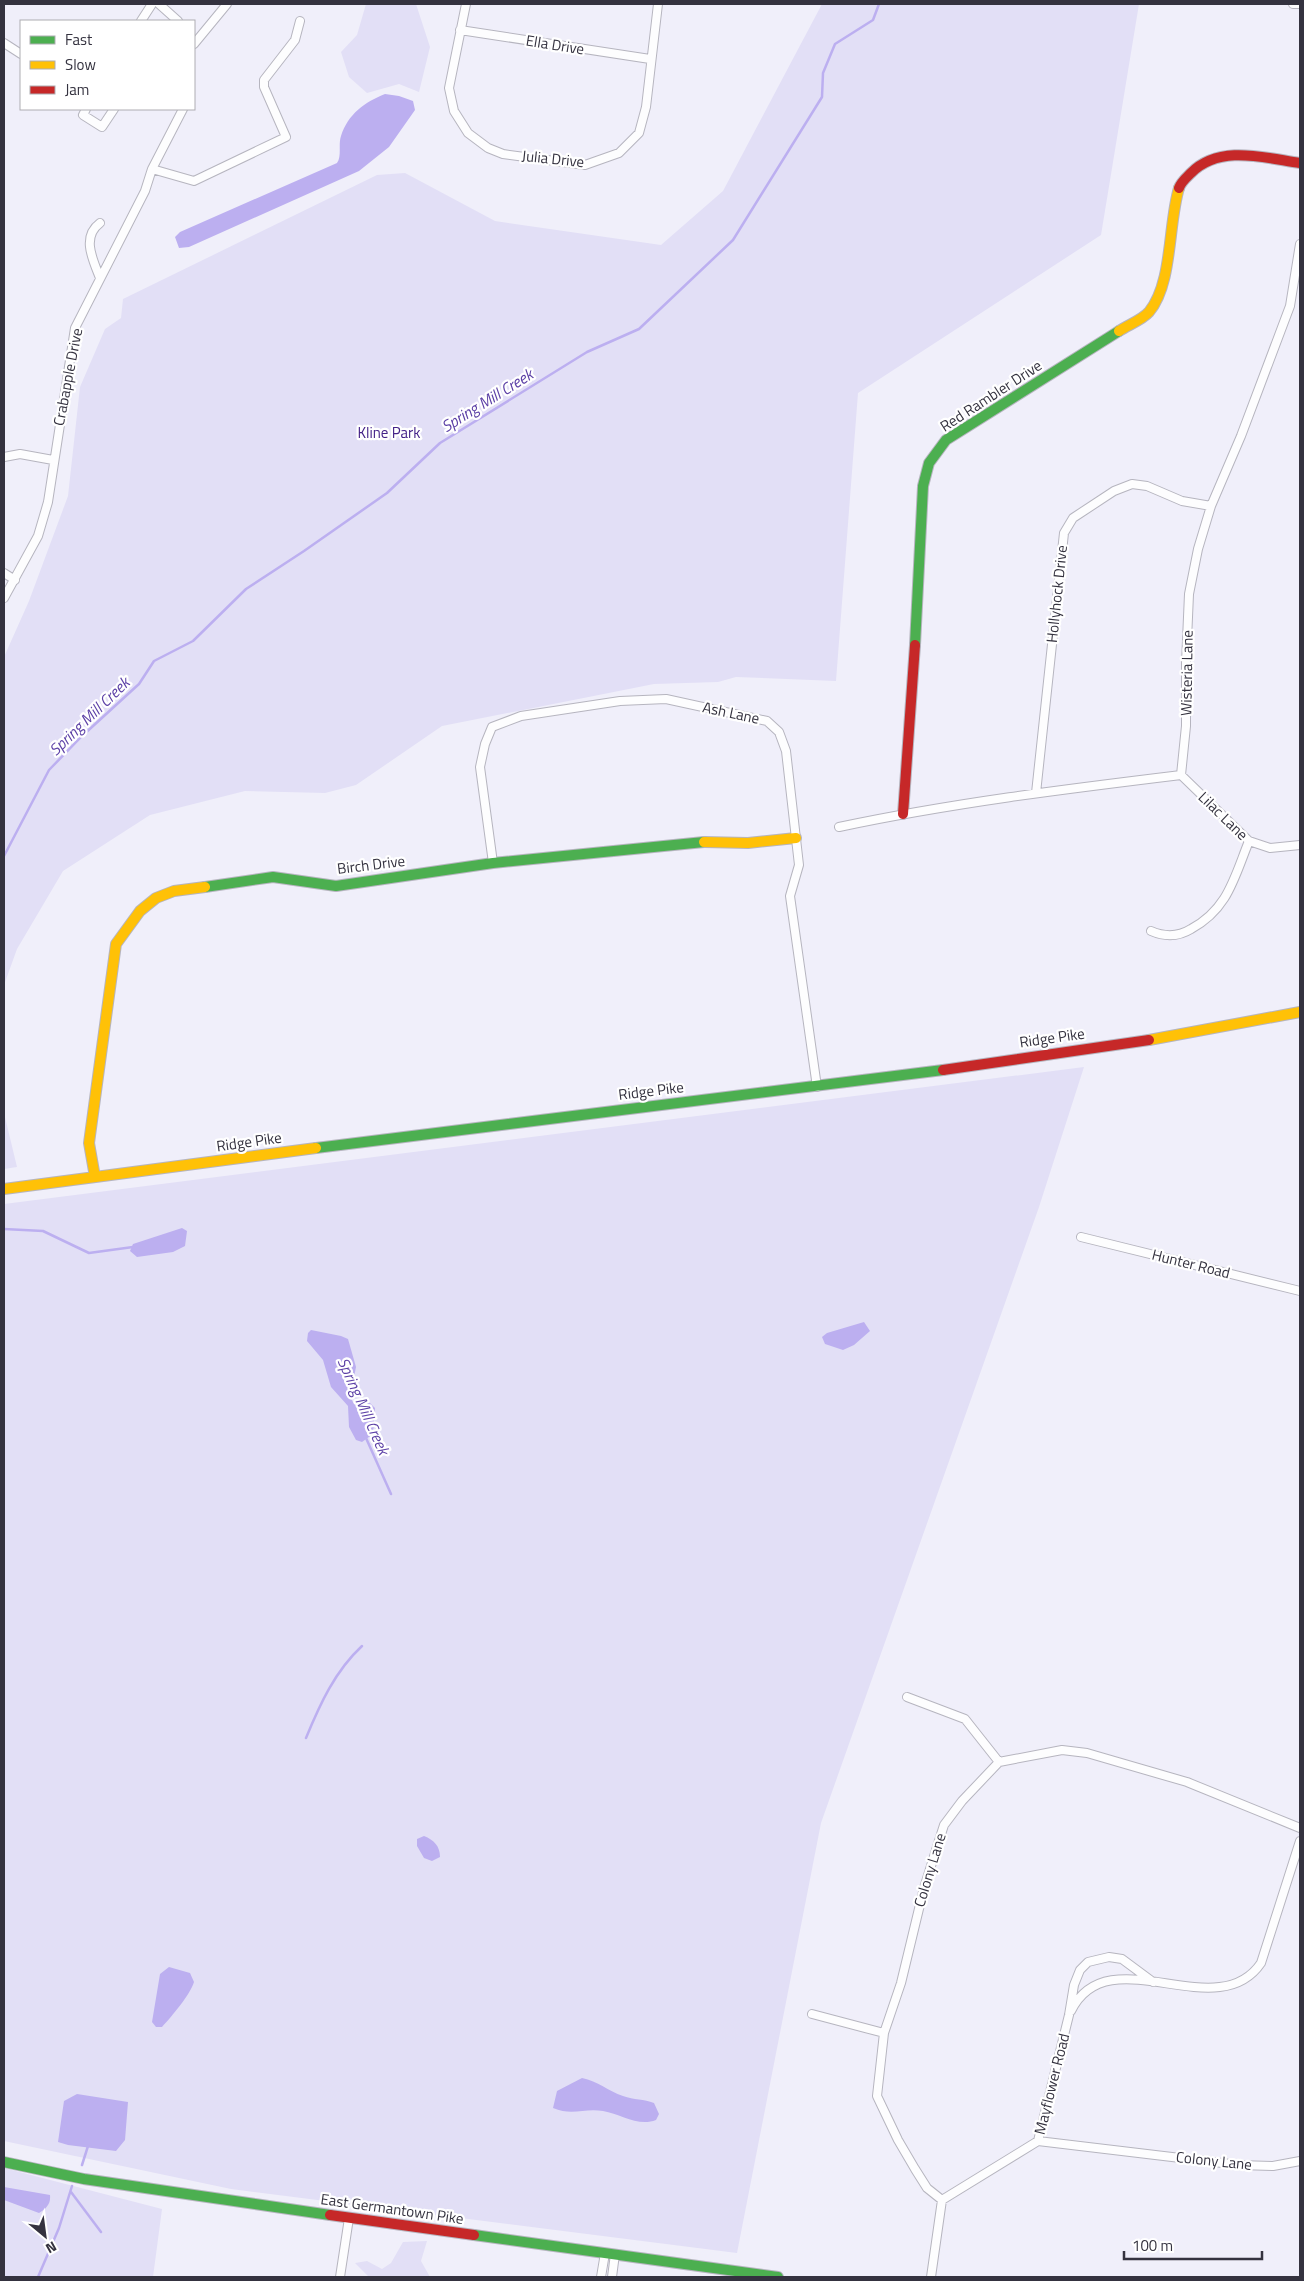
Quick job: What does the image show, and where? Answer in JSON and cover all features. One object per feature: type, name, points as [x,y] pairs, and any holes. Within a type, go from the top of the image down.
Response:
[{"type":"main road","name":"Red Rambler Drive","points":[[903,814],[919,592],[923,486],[929,463],[946,440],[1148,313],[1158,297],[1164,280],[1174,205],[1180,184],[1198,166],[1226,155],[1253,156],[1300,163]]},
{"type":"main road","name":"Birch Drive","points":[[95,1177],[89,1143],[116,944],[140,911],[156,898],[174,891],[273,877],[336,886],[493,863],[712,841],[748,843],[796,838]]},
{"type":"main road","name":"Ridge Pike","points":[[4,1189],[356,1142],[817,1087],[1217,1029],[1300,1012]]},
{"type":"main road","name":"East Germantown Pike","points":[[4,2162],[84,2179],[349,2218],[778,2277]]},
{"type":"street","points":[[142,20],[152,4]]},
{"type":"street","points":[[159,4],[177,20]]},
{"type":"street","points":[[195,43],[227,4]]},
{"type":"street","name":"Julia Drive","points":[[466,4],[449,88],[454,111],[468,133],[488,148],[503,154],[585,165],[619,153],[639,133],[646,107],[650,59],[658,4]]},
{"type":"street","points":[[1294,4],[1300,4]]},
{"type":"street","points":[[152,169],[194,181],[286,137],[264,87],[264,80],[295,40],[300,20]]},
{"type":"street","name":"Ella Drive","points":[[460,30],[650,59]]},
{"type":"street","points":[[4,43],[20,53]]},
{"type":"street","points":[[85,110],[82,115],[102,127],[113,110]]},
{"type":"street","name":"Crabapple Drive","points":[[4,598],[38,536],[48,502],[75,328],[145,191],[152,169],[182,110]]},
{"type":"street","points":[[100,222],[94,227],[89,249],[100,278]]},
{"type":"street","name":"Wisteria Lane","points":[[1181,775],[1186,726],[1189,594],[1198,548],[1211,506],[1241,436],[1290,306],[1300,244]]},
{"type":"street","points":[[4,457],[20,454],[53,460]]},
{"type":"street","name":"Hollyhock Drive","points":[[1036,793],[1064,533],[1068,526],[1073,518],[1114,491],[1132,484],[1146,486],[1182,501],[1211,506]]},
{"type":"street","points":[[4,573],[15,580]]},
{"type":"street","name":"Ash Lane","points":[[493,863],[480,767],[485,744],[492,727],[520,716],[620,701],[666,699],[767,721],[779,732],[786,751],[799,865],[790,896],[817,1087]]},
{"type":"street","points":[[839,827],[903,814],[1036,793],[1181,775]]},
{"type":"street","name":"Lilac Lane","points":[[1181,775],[1249,842],[1270,848],[1300,845]]},
{"type":"street","points":[[1151,931],[1164,937],[1187,931],[1205,922],[1218,910],[1228,894],[1249,842]]},
{"type":"street","name":"Hunter Road","points":[[1081,1237],[1300,1291]]},
{"type":"street","points":[[907,1697],[965,1719],[999,1762],[1062,1750],[1087,1753],[1187,1782],[1300,1828]]},
{"type":"street","name":"Colony Lane","points":[[942,2200],[927,2188],[915,2169],[898,2140],[877,2096],[884,2033],[901,1983],[924,1888],[944,1825],[962,1801],[999,1762]]},
{"type":"street","name":"Mayflower Road","points":[[1069,2016],[1074,2004],[1085,1992],[1097,1985],[1125,1979],[1208,1988],[1232,1986],[1253,1975],[1261,1963],[1300,1841]]},
{"type":"street","name":"Mayflower Road","points":[[942,2200],[1038,2141],[1069,2016],[1074,1986],[1080,1970],[1088,1962],[1110,1957],[1122,1959],[1153,1982]]},
{"type":"street","points":[[812,2014],[884,2033]]},
{"type":"street","name":"Colony Lane","points":[[1038,2141],[1239,2165],[1273,2166],[1300,2161]]},
{"type":"street","points":[[930,2277],[942,2200]]},
{"type":"street","points":[[340,2277],[349,2218]]},
{"type":"street","points":[[601,2277],[610,2254]]},
{"type":"street","points":[[610,2254],[612,2277]]},
{"type":"green space","points":[[366,4],[416,4],[430,47],[419,92],[399,84],[367,93],[349,77],[341,52],[357,35]]},
{"type":"green space","name":"Kline Park","points":[[822,4],[1139,4],[1101,235],[858,393],[836,681],[736,677],[718,682],[654,684],[442,726],[356,785],[325,793],[245,791],[150,815],[63,871],[17,949],[4,985],[4,657],[29,601],[68,496],[80,387],[105,329],[121,318],[123,299],[377,175],[405,173],[495,221],[661,245],[723,191]]},
{"type":"green space","points":[[1084,1067],[1039,1207],[821,1823],[737,2253],[231,2189],[4,2141],[4,1204]]},
{"type":"green space","points":[[4,1113],[17,1167],[4,1169]]},
{"type":"green space","points":[[4,2168],[162,2209],[153,2277],[4,2277]]},
{"type":"green space","points":[[427,2241],[421,2261],[430,2277],[369,2277],[355,2263],[367,2261],[382,2269],[391,2263],[403,2242]]},
{"type":"water","points":[[385,94],[413,101],[415,110],[389,147],[359,171],[189,247],[179,248],[175,237],[180,232],[337,163],[341,136],[348,121],[364,105]]},
{"type":"water","points":[[182,1228],[187,1231],[185,1246],[173,1252],[137,1257],[130,1251],[133,1244]]},
{"type":"water","points":[[864,1322],[870,1331],[854,1345],[843,1350],[825,1344],[822,1337],[827,1333]]},
{"type":"water","points":[[311,1330],[348,1339],[356,1367],[350,1397],[354,1404],[370,1403],[375,1408],[373,1434],[362,1442],[356,1440],[349,1427],[348,1406],[331,1387],[323,1360],[307,1341],[308,1333]]},
{"type":"water","points":[[424,1836],[436,1844],[440,1857],[432,1861],[424,1858],[417,1846],[417,1839]]},
{"type":"water","points":[[169,1967],[190,1973],[194,1982],[185,1999],[171,2017],[162,2027],[156,2027],[152,2022],[160,1974]]},
{"type":"water","points":[[582,2078],[593,2081],[623,2096],[654,2103],[659,2114],[656,2120],[643,2122],[603,2111],[572,2112],[553,2108],[557,2091]]},
{"type":"water","points":[[77,2094],[128,2102],[125,2140],[116,2151],[58,2142],[64,2101]]},
{"type":"water","points":[[4,2187],[50,2195],[49,2204],[39,2213],[4,2200]]},
{"type":"waterway","name":"Spring Mill Creek","points":[[4,856],[49,770],[81,737],[139,684],[154,661],[193,641],[246,589],[387,493],[440,443],[587,352],[639,329],[733,240],[822,97],[823,73],[835,44],[873,20],[879,4]]},
{"type":"waterway","name":"Spring Mill Creek","points":[[4,1229],[43,1231],[89,1253],[133,1247]]},
{"type":"waterway","name":"Spring Mill Creek","points":[[366,1438],[391,1494]]},
{"type":"waterway","name":"Spring Mill Creek","points":[[306,1738],[336,1677],[362,1646]]},
{"type":"waterway","name":"Spring Mill Creek","points":[[82,2165],[88,2146]]},
{"type":"waterway","name":"Spring Mill Creek","points":[[38,2277],[59,2228],[72,2186]]},
{"type":"waterway","points":[[71,2192],[101,2232]]},
{"type":"traffic: fast","points":[[915,645],[923,486],[929,463],[946,440],[1119,331]]},
{"type":"traffic: fast","points":[[205,887],[273,877],[336,886],[493,863],[704,842]]},
{"type":"traffic: fast","points":[[316,1148],[943,1070]]},
{"type":"traffic: fast","points":[[4,2162],[84,2179],[330,2215]]},
{"type":"traffic: fast","points":[[474,2235],[778,2277]]},
{"type":"traffic: slow","points":[[1119,331],[1146,315],[1157,300],[1166,270],[1179,188]]},
{"type":"traffic: slow","points":[[704,842],[748,843],[796,838]]},
{"type":"traffic: slow","points":[[95,1177],[89,1143],[116,944],[140,911],[156,898],[174,891],[205,887]]},
{"type":"traffic: slow","points":[[1149,1040],[1300,1012]]},
{"type":"traffic: slow","points":[[4,1189],[316,1148]]},
{"type":"traffic: jam","points":[[1179,188],[1191,173],[1215,158],[1243,155],[1300,163]]},
{"type":"traffic: jam","points":[[903,814],[915,645]]},
{"type":"traffic: jam","points":[[943,1070],[1149,1040]]},
{"type":"traffic: jam","points":[[330,2215],[474,2235]]}]
